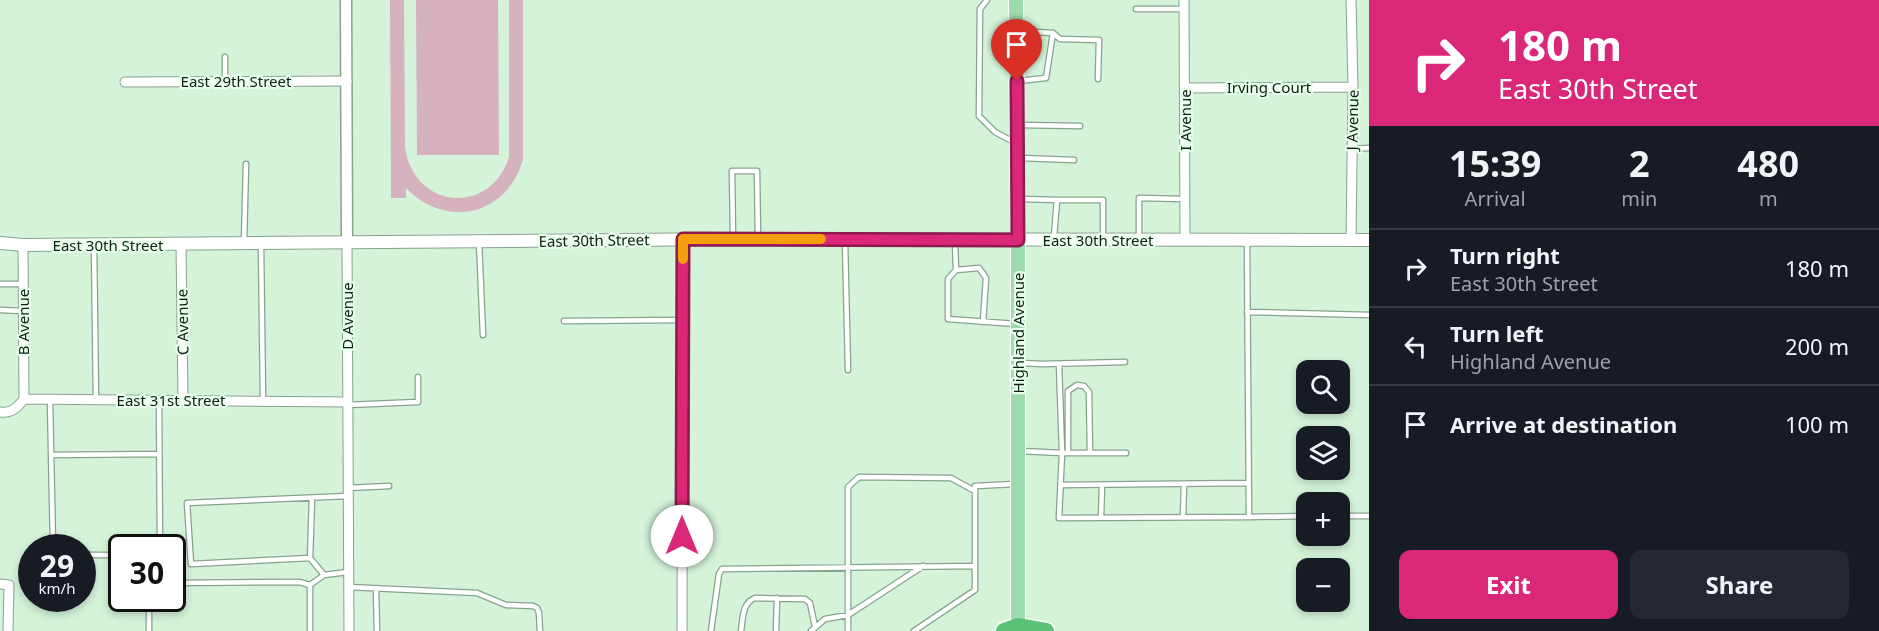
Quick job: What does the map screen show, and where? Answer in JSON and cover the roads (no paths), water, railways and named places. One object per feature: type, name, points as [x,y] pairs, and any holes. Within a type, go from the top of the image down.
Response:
[{"type":"highway","points":[[1013,629],[1046,631]]},
{"type":"main road","name":"Highland Avenue","points":[[1013,629],[1018,484],[1016,0]]},
{"type":"main road","name":"East 30th Street","points":[[0,243],[94,245],[683,239],[1369,240]]},
{"type":"street","name":"D Avenue","points":[[346,0],[349,631]]},
{"type":"street","name":"J Avenue","points":[[1351,0],[1353,87],[1351,240]]},
{"type":"street","name":"I Avenue","points":[[1184,5],[1185,239]]},
{"type":"street","name":"East 29th Street","points":[[125,82],[347,81]]},
{"type":"street","name":"Irving Court","points":[[1185,88],[1353,87]]},
{"type":"street","points":[[682,631],[683,239]]},
{"type":"street","name":"C Avenue","points":[[181,244],[183,400]]},
{"type":"street","name":"B Avenue","points":[[22,245],[24,399]]},
{"type":"street","name":"East 31st Street","points":[[0,412],[5,413],[17,408],[24,399],[263,400],[347,403]]},
{"type":"street","points":[[0,584],[9,585],[8,631]]},
{"type":"lane","points":[[987,0],[980,9],[980,116],[1018,151],[1074,160]]},
{"type":"lane","points":[[1136,9],[1184,5]]},
{"type":"lane","points":[[1016,31],[1053,33],[1060,39],[1099,40],[1098,79]]},
{"type":"lane","points":[[1017,81],[1047,78],[1053,33]]},
{"type":"lane","points":[[225,57],[225,81]]},
{"type":"lane","points":[[1017,124],[1080,126]]},
{"type":"lane","points":[[1351,149],[1369,148]]},
{"type":"lane","points":[[244,244],[246,164]]},
{"type":"lane","points":[[733,239],[732,171],[756,171],[758,239]]},
{"type":"lane","points":[[1139,239],[1139,198],[1185,199]]},
{"type":"lane","points":[[1018,199],[1103,200],[1103,240]]},
{"type":"lane","points":[[1054,240],[1057,200]]},
{"type":"lane","points":[[845,239],[848,370]]},
{"type":"lane","points":[[955,240],[956,270]]},
{"type":"lane","points":[[1246,240],[1249,517]]},
{"type":"lane","points":[[479,241],[483,335]]},
{"type":"lane","points":[[261,244],[263,400]]},
{"type":"lane","points":[[94,245],[96,400]]},
{"type":"lane","points":[[983,321],[986,278],[979,268],[956,270],[948,279],[948,318],[983,321],[1018,324]]},
{"type":"lane","points":[[0,284],[23,284]]},
{"type":"lane","points":[[0,310],[23,311]]},
{"type":"lane","points":[[1247,312],[1369,315]]},
{"type":"lane","points":[[564,321],[683,321]]},
{"type":"lane","points":[[1018,363],[1125,362]]},
{"type":"lane","points":[[1059,364],[1065,453]]},
{"type":"lane","points":[[347,403],[418,402],[418,377]]},
{"type":"lane","points":[[1090,453],[1089,392],[1084,386],[1077,385],[1068,391],[1059,518],[1296,516]]},
{"type":"lane","points":[[50,399],[53,534]]},
{"type":"lane","points":[[159,400],[160,534]]},
{"type":"lane","points":[[1018,451],[1125,453]]},
{"type":"lane","points":[[51,455],[159,454]]},
{"type":"lane","points":[[848,631],[848,487],[859,477],[951,478],[975,491]]},
{"type":"lane","points":[[1061,485],[1248,483]]},
{"type":"lane","points":[[914,631],[975,590],[975,486],[1018,484]]},
{"type":"lane","points":[[1183,517],[1184,484]]},
{"type":"lane","points":[[1101,518],[1102,485]]},
{"type":"lane","points":[[310,558],[191,564],[187,503],[312,498],[389,486]]},
{"type":"lane","points":[[312,498],[310,558],[324,575]]},
{"type":"lane","points":[[1350,516],[1369,516]]},
{"type":"lane","points":[[813,629],[825,619],[848,615],[923,566]]},
{"type":"lane","points":[[711,631],[719,574],[722,569],[975,566]]},
{"type":"lane","points":[[310,585],[324,575],[348,572]]},
{"type":"lane","points":[[186,583],[299,582],[310,585]]},
{"type":"lane","points":[[310,585],[310,631]]},
{"type":"lane","points":[[348,587],[477,592],[506,605],[537,608],[540,631]]},
{"type":"lane","points":[[376,589],[377,631]]},
{"type":"lane","points":[[741,631],[745,605],[755,598],[805,599],[810,603],[813,629]]},
{"type":"lane","points":[[776,631],[777,598]]},
{"type":"lane","points":[[149,612],[149,631]]}]
